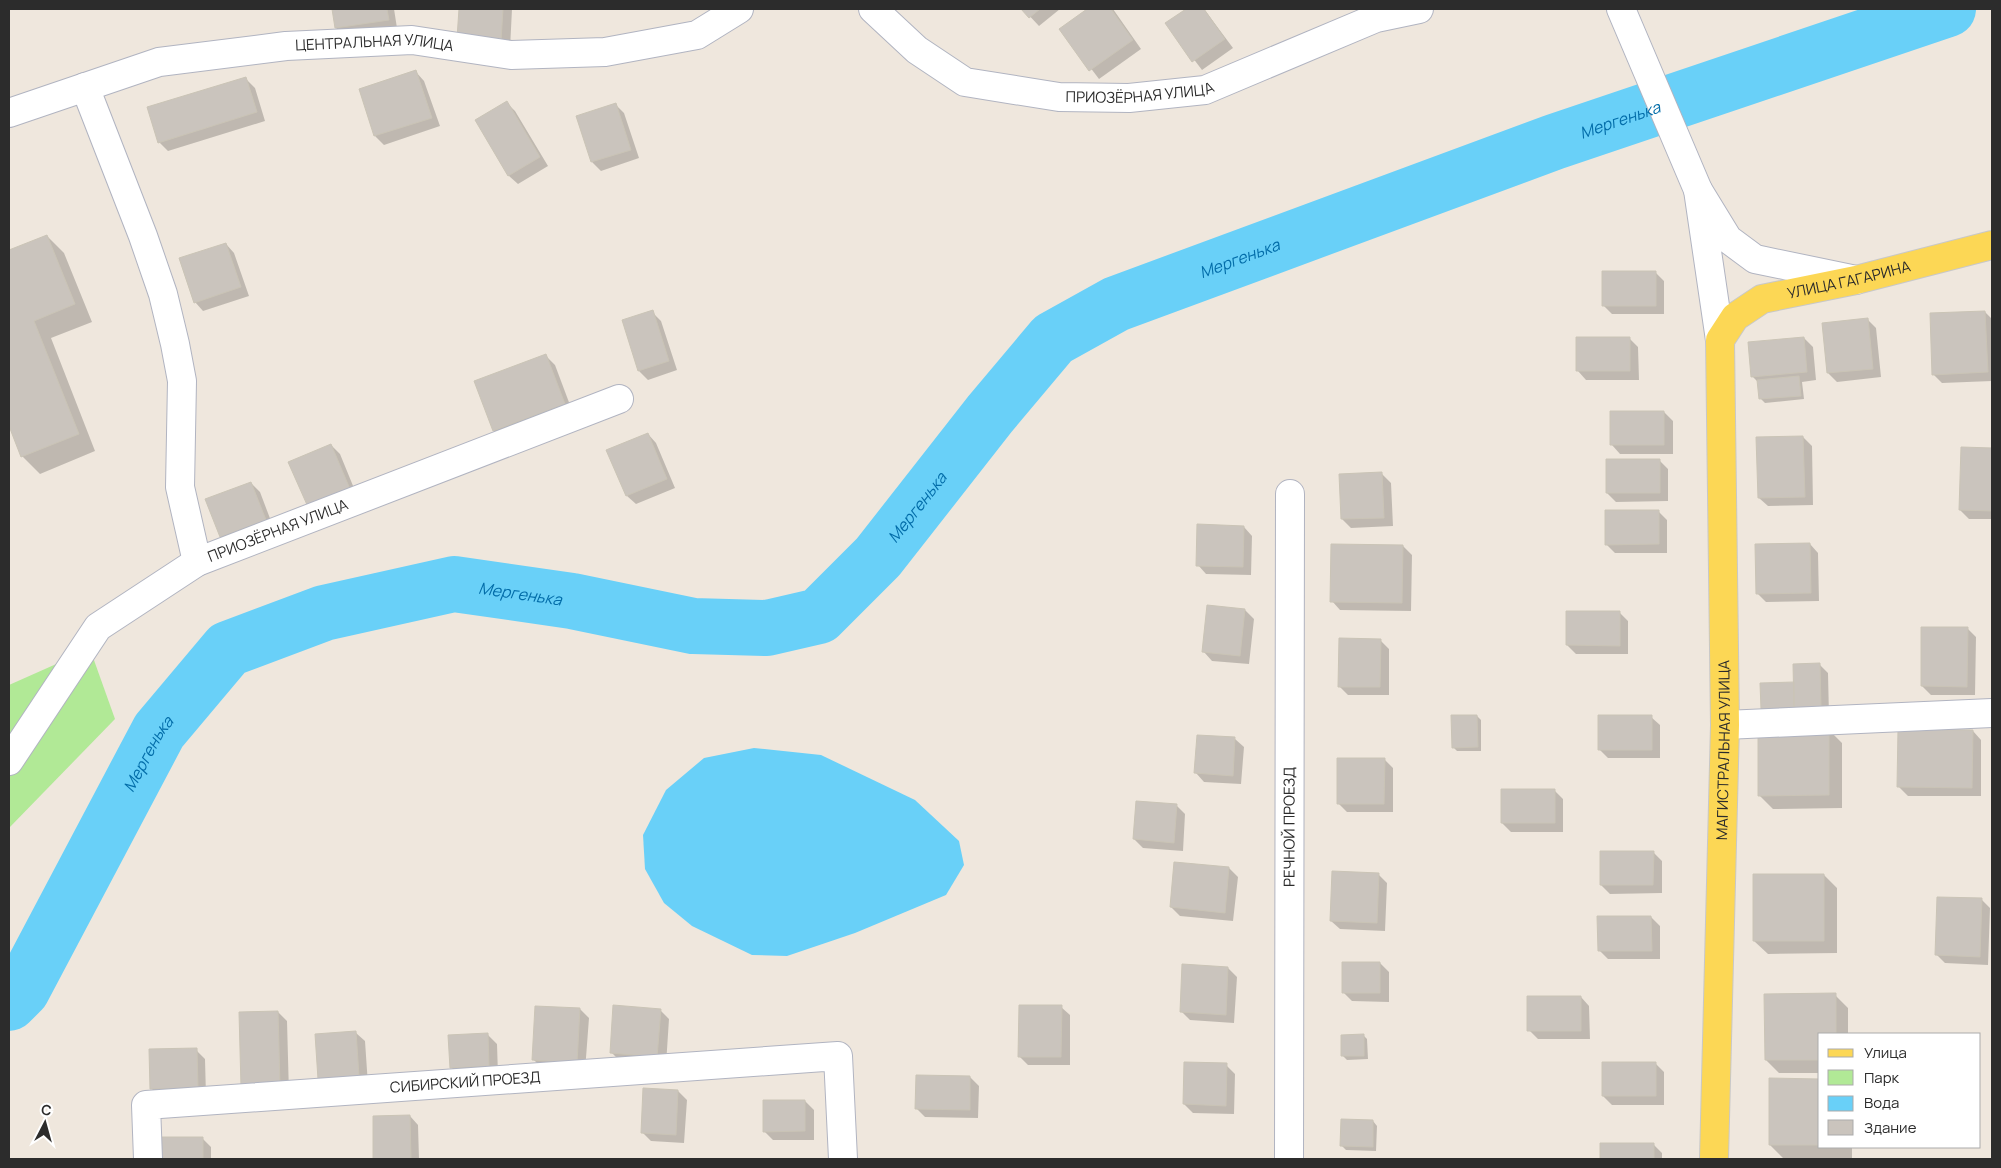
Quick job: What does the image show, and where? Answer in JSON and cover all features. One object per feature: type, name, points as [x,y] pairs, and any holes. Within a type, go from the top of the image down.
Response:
[{"type":"main road","name":"УЛИЦА ГАГАРИНА","points":[[1720,340],[1735,316],[1762,299],[1856,280],[1992,245]]},
{"type":"main road","name":"МАГИСТРАЛЬНАЯ УЛИЦА","points":[[1714,1159],[1725,725],[1720,340]]},
{"type":"street","name":"ЦЕНТРАЛЬНАЯ УЛИЦА","points":[[9,112],[159,62],[286,46],[412,40],[511,55],[605,52],[697,35],[739,9]]},
{"type":"street","name":"ПРИОЗЁРНАЯ УЛИЦА","points":[[873,9],[917,50],[966,82],[1059,97],[1129,98],[1206,90],[1376,18],[1419,9]]},
{"type":"street","points":[[1621,9],[1698,190],[1728,239],[1755,259],[1856,280]]},
{"type":"street","points":[[85,87],[143,236],[163,294],[175,344],[182,381],[180,487],[197,562]]},
{"type":"street","points":[[1698,190],[1720,340]]},
{"type":"street","name":"ПРИОЗЁРНАЯ УЛИЦА","points":[[9,761],[98,627],[197,562],[619,398]]},
{"type":"street","name":"РЕЧНОЙ ПРОЕЗД","points":[[1289,1159],[1290,494]]},
{"type":"street","points":[[1725,725],[1992,713]]},
{"type":"street","name":"СИБИРСКИЙ ПРОЕЗД","points":[[148,1159],[146,1105],[838,1056],[843,1159]]},
{"type":"green space","points":[[90,649],[115,719],[9,828],[9,685]]},
{"type":"water","points":[[754,748],[821,755],[915,800],[959,841],[964,865],[946,895],[855,933],[787,956],[752,955],[692,926],[664,903],[645,869],[643,835],[666,790],[704,758]]},
{"type":"building","points":[[332,9],[387,9],[389,20],[335,28]]},
{"type":"building","points":[[459,9],[503,9],[501,41],[457,38]]},
{"type":"building","points":[[1021,9],[1040,9],[1029,18]]},
{"type":"building","points":[[1087,9],[1111,9],[1133,40],[1089,71],[1059,29]]},
{"type":"building","points":[[1186,9],[1204,9],[1225,39],[1192,62],[1165,23]]},
{"type":"building","points":[[416,70],[432,118],[374,136],[359,89]]},
{"type":"building","points":[[246,77],[257,112],[158,143],[147,107]]},
{"type":"building","points":[[507,101],[540,157],[508,176],[475,120]]},
{"type":"building","points":[[616,103],[631,150],[591,162],[576,116]]},
{"type":"building","points":[[47,235],[75,304],[34,321],[79,434],[21,457],[9,426],[9,250]]},
{"type":"building","points":[[226,243],[241,287],[194,303],[179,258]]},
{"type":"building","points":[[1602,271],[1656,271],[1656,306],[1602,306]]},
{"type":"building","points":[[653,310],[669,361],[638,371],[622,320]]},
{"type":"building","points":[[1985,311],[1988,372],[1932,375],[1930,313]]},
{"type":"building","points":[[1868,318],[1873,369],[1827,373],[1822,323]]},
{"type":"building","points":[[1576,337],[1630,337],[1630,371],[1576,371]]},
{"type":"building","points":[[1804,337],[1807,372],[1751,377],[1748,342]]},
{"type":"building","points":[[546,354],[565,404],[493,431],[474,381]]},
{"type":"building","points":[[1799,376],[1801,396],[1759,399],[1757,380]]},
{"type":"building","points":[[1610,411],[1664,411],[1664,445],[1610,445]]},
{"type":"building","points":[[648,433],[667,479],[626,496],[606,450]]},
{"type":"building","points":[[1803,436],[1805,497],[1758,498],[1756,437]]},
{"type":"building","points":[[331,444],[350,489],[308,507],[288,462]]},
{"type":"building","points":[[1961,447],[1992,448],[1992,511],[1959,510]]},
{"type":"building","points":[[1606,459],[1660,459],[1660,493],[1606,493]]},
{"type":"building","points":[[1382,472],[1384,518],[1341,519],[1339,474]]},
{"type":"building","points":[[251,482],[266,520],[220,537],[205,499]]},
{"type":"building","points":[[1605,510],[1659,510],[1659,544],[1605,545]]},
{"type":"building","points":[[1197,524],[1244,526],[1243,567],[1196,566]]},
{"type":"building","points":[[1810,543],[1811,593],[1756,594],[1755,544]]},
{"type":"building","points":[[1331,544],[1403,545],[1402,603],[1330,602]]},
{"type":"building","points":[[1207,605],[1245,609],[1240,656],[1202,652]]},
{"type":"building","points":[[1566,611],[1620,611],[1620,646],[1566,645]]},
{"type":"building","points":[[1921,627],[1968,627],[1967,687],[1921,686]]},
{"type":"building","points":[[1339,638],[1381,639],[1380,687],[1338,687]]},
{"type":"building","points":[[1820,663],[1821,707],[1794,708],[1793,664]]},
{"type":"building","points":[[1794,682],[1794,708],[1761,709],[1760,683]]},
{"type":"building","points":[[1451,715],[1477,715],[1478,747],[1452,748]]},
{"type":"building","points":[[1598,715],[1652,715],[1652,750],[1598,750]]},
{"type":"building","points":[[1758,729],[1829,729],[1829,795],[1758,796]]},
{"type":"building","points":[[1898,729],[1973,730],[1972,788],[1897,787]]},
{"type":"building","points":[[1197,735],[1235,737],[1233,776],[1194,773]]},
{"type":"building","points":[[1337,758],[1385,758],[1384,804],[1337,804]]},
{"type":"building","points":[[1501,789],[1555,789],[1555,823],[1501,823]]},
{"type":"building","points":[[1136,801],[1177,804],[1174,843],[1133,839]]},
{"type":"building","points":[[1600,851],[1654,851],[1653,885],[1600,885]]},
{"type":"building","points":[[1174,862],[1229,867],[1225,913],[1170,907]]},
{"type":"building","points":[[1332,871],[1379,873],[1377,923],[1330,921]]},
{"type":"building","points":[[1753,874],[1824,874],[1824,941],[1753,941]]},
{"type":"building","points":[[1937,897],[1982,898],[1980,957],[1935,955]]},
{"type":"building","points":[[1597,916],[1651,916],[1652,951],[1598,951]]},
{"type":"building","points":[[1342,962],[1380,962],[1380,993],[1342,993]]},
{"type":"building","points":[[1182,964],[1228,967],[1226,1015],[1180,1012]]},
{"type":"building","points":[[1836,993],[1836,1033],[1818,1033],[1818,1060],[1765,1060],[1764,994]]},
{"type":"building","points":[[1527,996],[1581,996],[1581,1031],[1527,1031]]},
{"type":"building","points":[[613,1005],[661,1009],[657,1057],[610,1053]]},
{"type":"building","points":[[1019,1005],[1062,1005],[1061,1057],[1018,1057]]},
{"type":"building","points":[[535,1006],[580,1008],[577,1063],[532,1060]]},
{"type":"building","points":[[278,1011],[280,1086],[241,1087],[239,1012]]},
{"type":"building","points":[[356,1031],[359,1076],[318,1079],[315,1034]]},
{"type":"building","points":[[488,1033],[489,1066],[450,1068],[448,1035]]},
{"type":"building","points":[[1364,1034],[1364,1056],[1341,1056],[1341,1035]]},
{"type":"building","points":[[197,1048],[198,1088],[150,1089],[149,1049]]},
{"type":"building","points":[[1184,1062],[1227,1063],[1226,1106],[1183,1104]]},
{"type":"building","points":[[1602,1062],[1656,1062],[1656,1096],[1602,1096]]},
{"type":"building","points":[[916,1075],[970,1076],[970,1110],[915,1109]]},
{"type":"building","points":[[1769,1078],[1818,1079],[1818,1145],[1769,1145]]},
{"type":"building","points":[[643,1088],[678,1090],[676,1135],[641,1133]]},
{"type":"building","points":[[763,1100],[805,1100],[805,1131],[763,1132]]},
{"type":"building","points":[[410,1115],[411,1159],[373,1159],[373,1116]]},
{"type":"building","points":[[1341,1119],[1373,1120],[1373,1147],[1340,1146]]},
{"type":"building","points":[[158,1137],[203,1137],[203,1159],[159,1159]]},
{"type":"building","points":[[1600,1143],[1654,1143],[1654,1159],[1600,1159]]},
{"type":"waterway","name":"Мергенька","points":[[9,1003],[22,990],[159,731],[228,649],[324,613],[454,584],[572,601],[693,626],[767,628],[819,616],[878,557],[990,414],[1053,339],[1116,304],[1554,142],[1948,9]]}]
